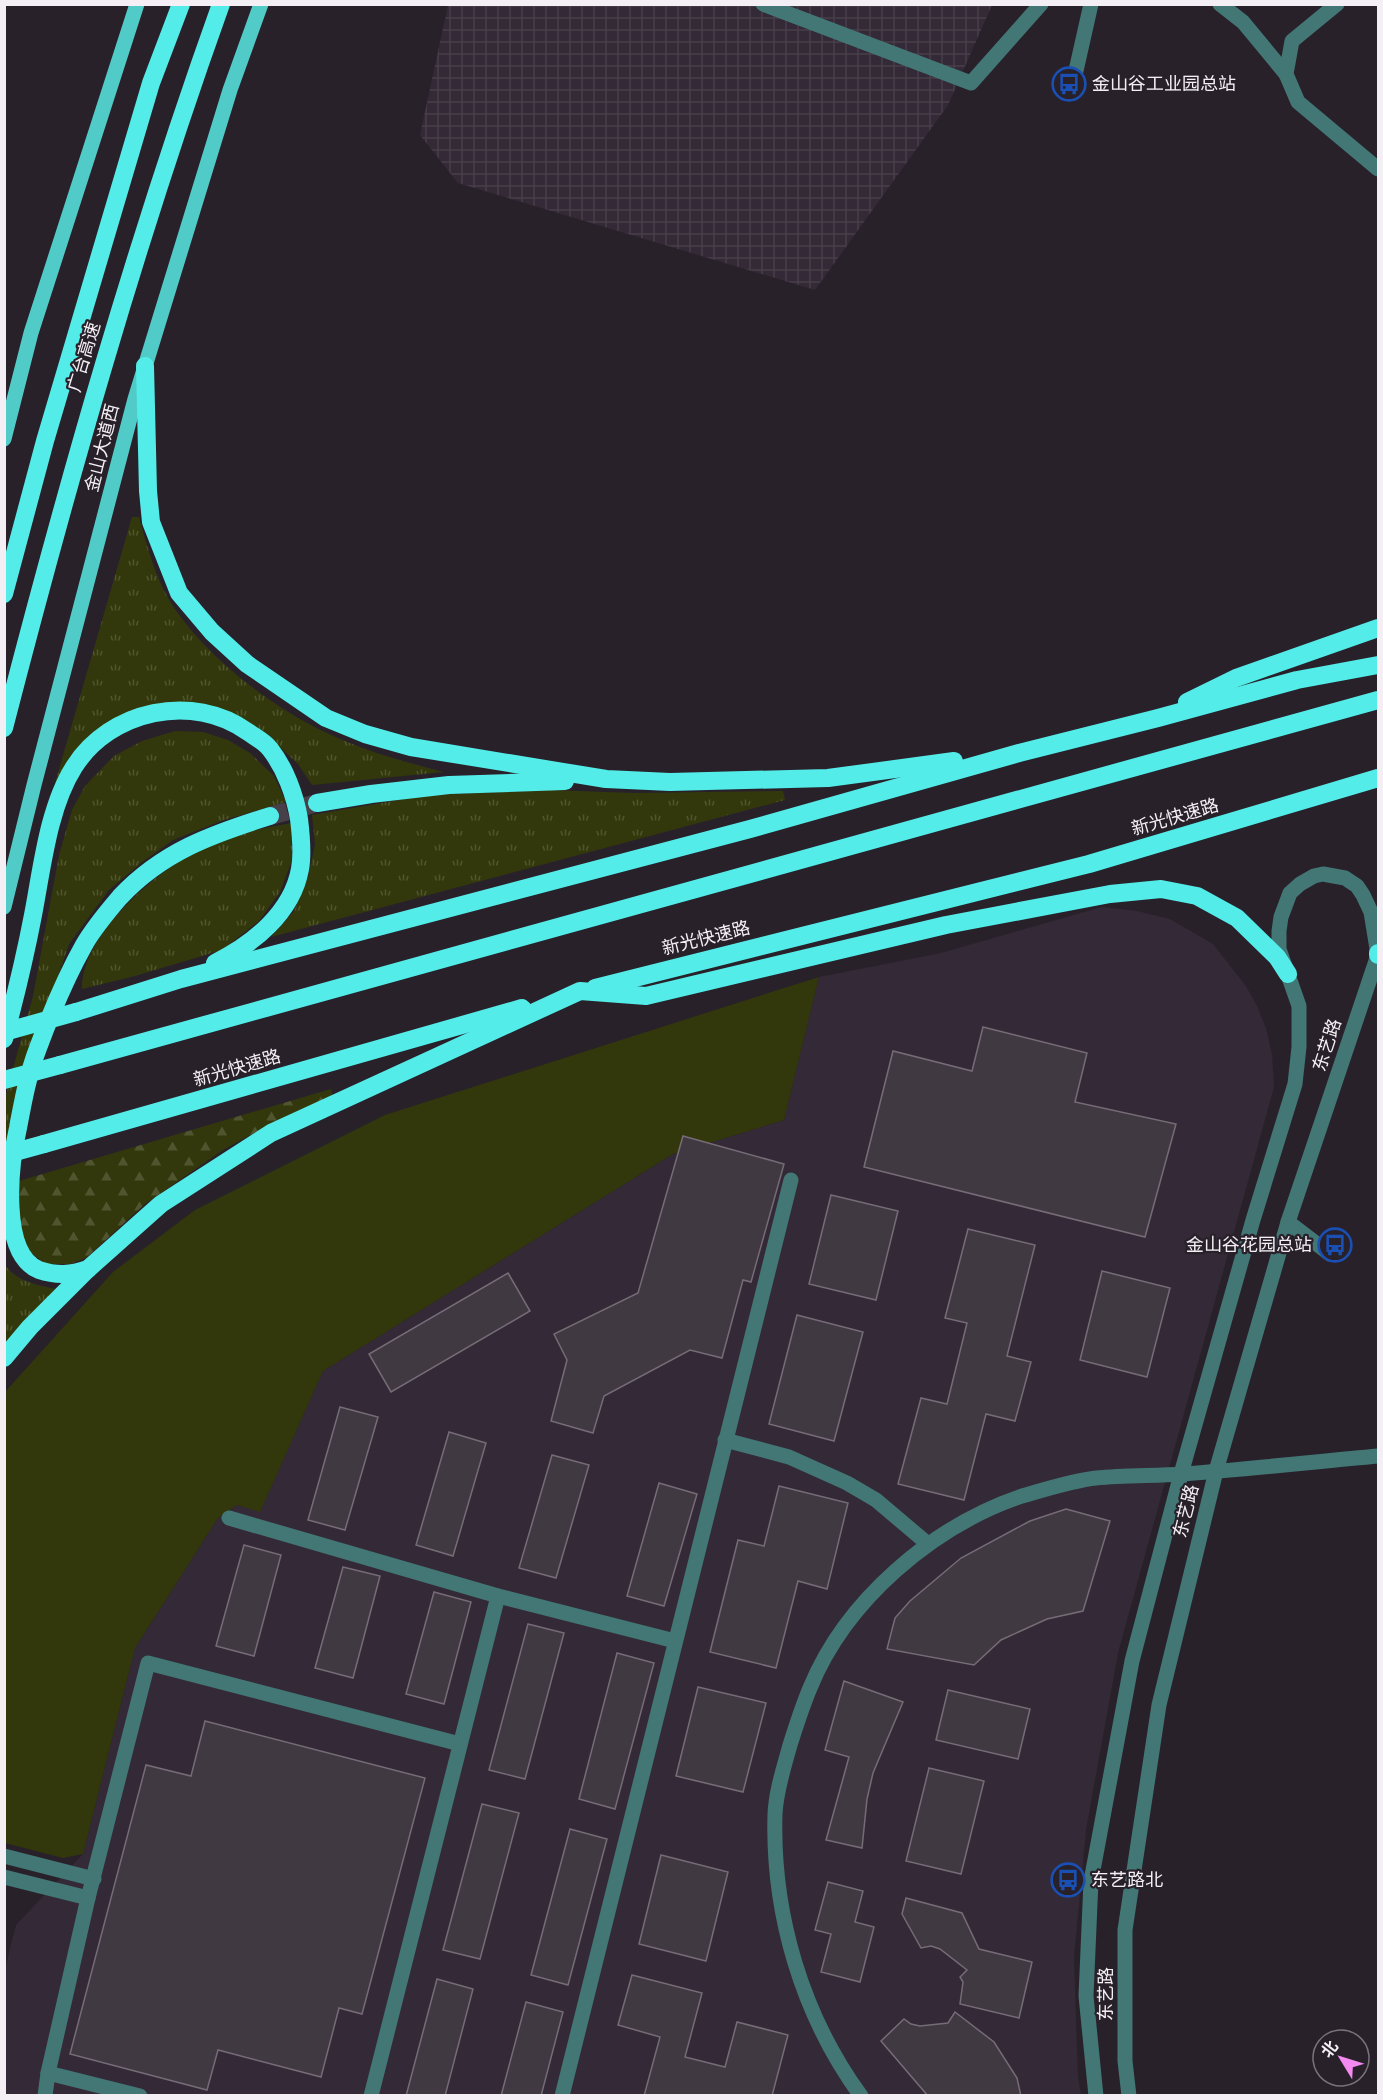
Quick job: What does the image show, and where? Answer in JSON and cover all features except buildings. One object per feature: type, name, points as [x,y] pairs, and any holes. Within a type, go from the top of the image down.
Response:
[{"type":"highway","name":"广台高速","points":[[4,594],[45,441],[151,83],[181,4]]},
{"type":"highway","name":"广台高速","points":[[4,728],[88,415],[145,227],[221,4]]},
{"type":"highway","points":[[145,366],[151,522],[179,593],[212,632],[247,664],[326,718],[365,734],[411,747],[606,779]]},
{"type":"highway","points":[[1149,720],[1236,678],[1378,628]]},
{"type":"highway","points":[[4,1032],[181,979],[738,832],[1018,753],[1297,680],[1378,665]]},
{"type":"highway","points":[[4,1080],[1378,700]]},
{"type":"highway","points":[[4,1039],[25,957],[45,846],[64,787],[74,767],[92,744],[124,722],[155,711],[200,710],[238,725],[269,747],[286,776],[297,807],[301,834],[301,867],[294,891],[261,934],[237,952],[181,979]]},
{"type":"highway","points":[[317,803],[449,785],[606,779],[670,782],[828,778],[1018,753]]},
{"type":"highway","name":"新光快速路","points":[[4,1155],[580,991],[1089,864],[1378,778]]},
{"type":"highway","points":[[88,1269],[71,1274],[50,1274],[33,1269],[16,1257],[8,1241],[5,1215],[7,1180],[37,1050],[64,985],[85,943],[119,898],[150,869],[182,849],[220,831],[270,816]]},
{"type":"highway","points":[[4,1358],[30,1327],[88,1269],[161,1204],[271,1133],[580,991],[646,996],[946,925],[1110,894],[1161,889],[1197,896],[1237,918],[1277,957],[1288,974]]},
{"type":"main road","points":[[4,439],[31,333],[136,4]]},
{"type":"main road","name":"金山大道西","points":[[4,907],[145,366],[227,101],[261,4]]},
{"type":"street","points":[[763,4],[971,83],[1041,4]]},
{"type":"street","points":[[1073,84],[1092,4]]},
{"type":"street","points":[[1220,4],[1243,22],[1286,74],[1298,102],[1378,169]]},
{"type":"street","points":[[1286,74],[1292,41],[1337,4]]},
{"type":"street","name":"东艺路","points":[[1096,2096],[1086,1996],[1092,1881],[1132,1661],[1181,1474],[1253,1220],[1295,1084],[1299,1047],[1299,1006],[1280,949],[1281,917],[1290,893],[1300,884],[1314,876],[1332,875],[1345,878],[1357,886],[1363,895],[1371,912],[1378,954],[1288,1222],[1216,1471],[1159,1705],[1125,1930],[1125,2061],[1129,2096]]},
{"type":"street","points":[[562,2096],[791,1180]]},
{"type":"street","points":[[1288,1222],[1330,1254]]},
{"type":"street","points":[[725,1440],[789,1456],[847,1483],[876,1500],[928,1544]]},
{"type":"street","points":[[861,2096],[842,2071],[823,2035],[807,2000],[793,1957],[776,1857],[775,1811],[782,1771],[810,1686],[851,1619],[880,1586],[928,1544],[992,1508],[1024,1496],[1093,1478],[1181,1474],[1378,1456]]},
{"type":"street","points":[[229,1518],[498,1596],[675,1641]]},
{"type":"street","points":[[371,2096],[498,1596]]},
{"type":"street","points":[[45,2096],[48,2073],[88,1898],[148,1663],[460,1744]]},
{"type":"street","points":[[4,1856],[94,1879]]},
{"type":"street","points":[[4,1877],[88,1898]]},
{"type":"street","points":[[48,2073],[140,2096]]},
{"type":"shaded area","points":[[448,5],[992,5],[948,105],[815,290],[458,183],[420,135]]},
{"type":"shaded area","points":[[1102,907],[1137,911],[1170,919],[1213,944],[1246,986],[1257,1006],[1266,1028],[1272,1055],[1274,1087],[1118,1653],[1086,1830],[1074,1958],[1078,2077],[1081,2095],[5,2096],[5,1969],[16,1925],[83,1854],[135,1648],[218,1518],[237,1505],[260,1511],[323,1371],[673,1154],[784,1120],[819,977],[941,953]]},
{"type":"green space","points":[[132,517],[139,517],[156,572],[171,603],[201,642],[240,678],[284,709],[327,733],[370,751],[444,772],[312,785],[298,764],[257,730],[176,711],[105,740],[55,783]]},
{"type":"green space","points":[[175,731],[203,732],[228,740],[250,753],[274,776],[286,802],[224,820],[173,840],[109,890],[69,944],[53,991],[5,1162],[5,1098],[33,996],[59,855],[72,810],[85,786],[114,756],[142,741]]},
{"type":"green space","points":[[552,790],[633,793],[783,791],[785,800],[271,937],[294,911],[308,878],[315,844],[312,815],[428,795]]},
{"type":"green space","points":[[292,823],[292,860],[280,892],[259,921],[222,950],[82,989],[85,967],[109,924],[127,904],[168,869],[188,855],[217,841],[238,834]]},
{"type":"green space","points":[[819,977],[784,1120],[673,1154],[323,1371],[260,1512],[237,1505],[218,1518],[135,1648],[83,1854],[63,1858],[5,1843],[5,1392],[113,1272],[195,1210],[385,1115]]},
{"type":"green space","points":[[331,1089],[333,1099],[278,1120],[223,1150],[145,1204],[86,1258],[70,1264],[45,1264],[30,1252],[18,1231],[19,1181]]},
{"type":"green space","points":[[4,1263],[20,1278],[56,1289],[4,1345]]},
{"type":"tunnel","points":[[270,816],[317,803]]},
{"type":"place","name":"金山谷工业园总站","points":[[1069,84]]},
{"type":"place","name":"金山谷花园总站","points":[[1335,1245]]},
{"type":"place","name":"东艺路北","points":[[1068,1880]]}]
